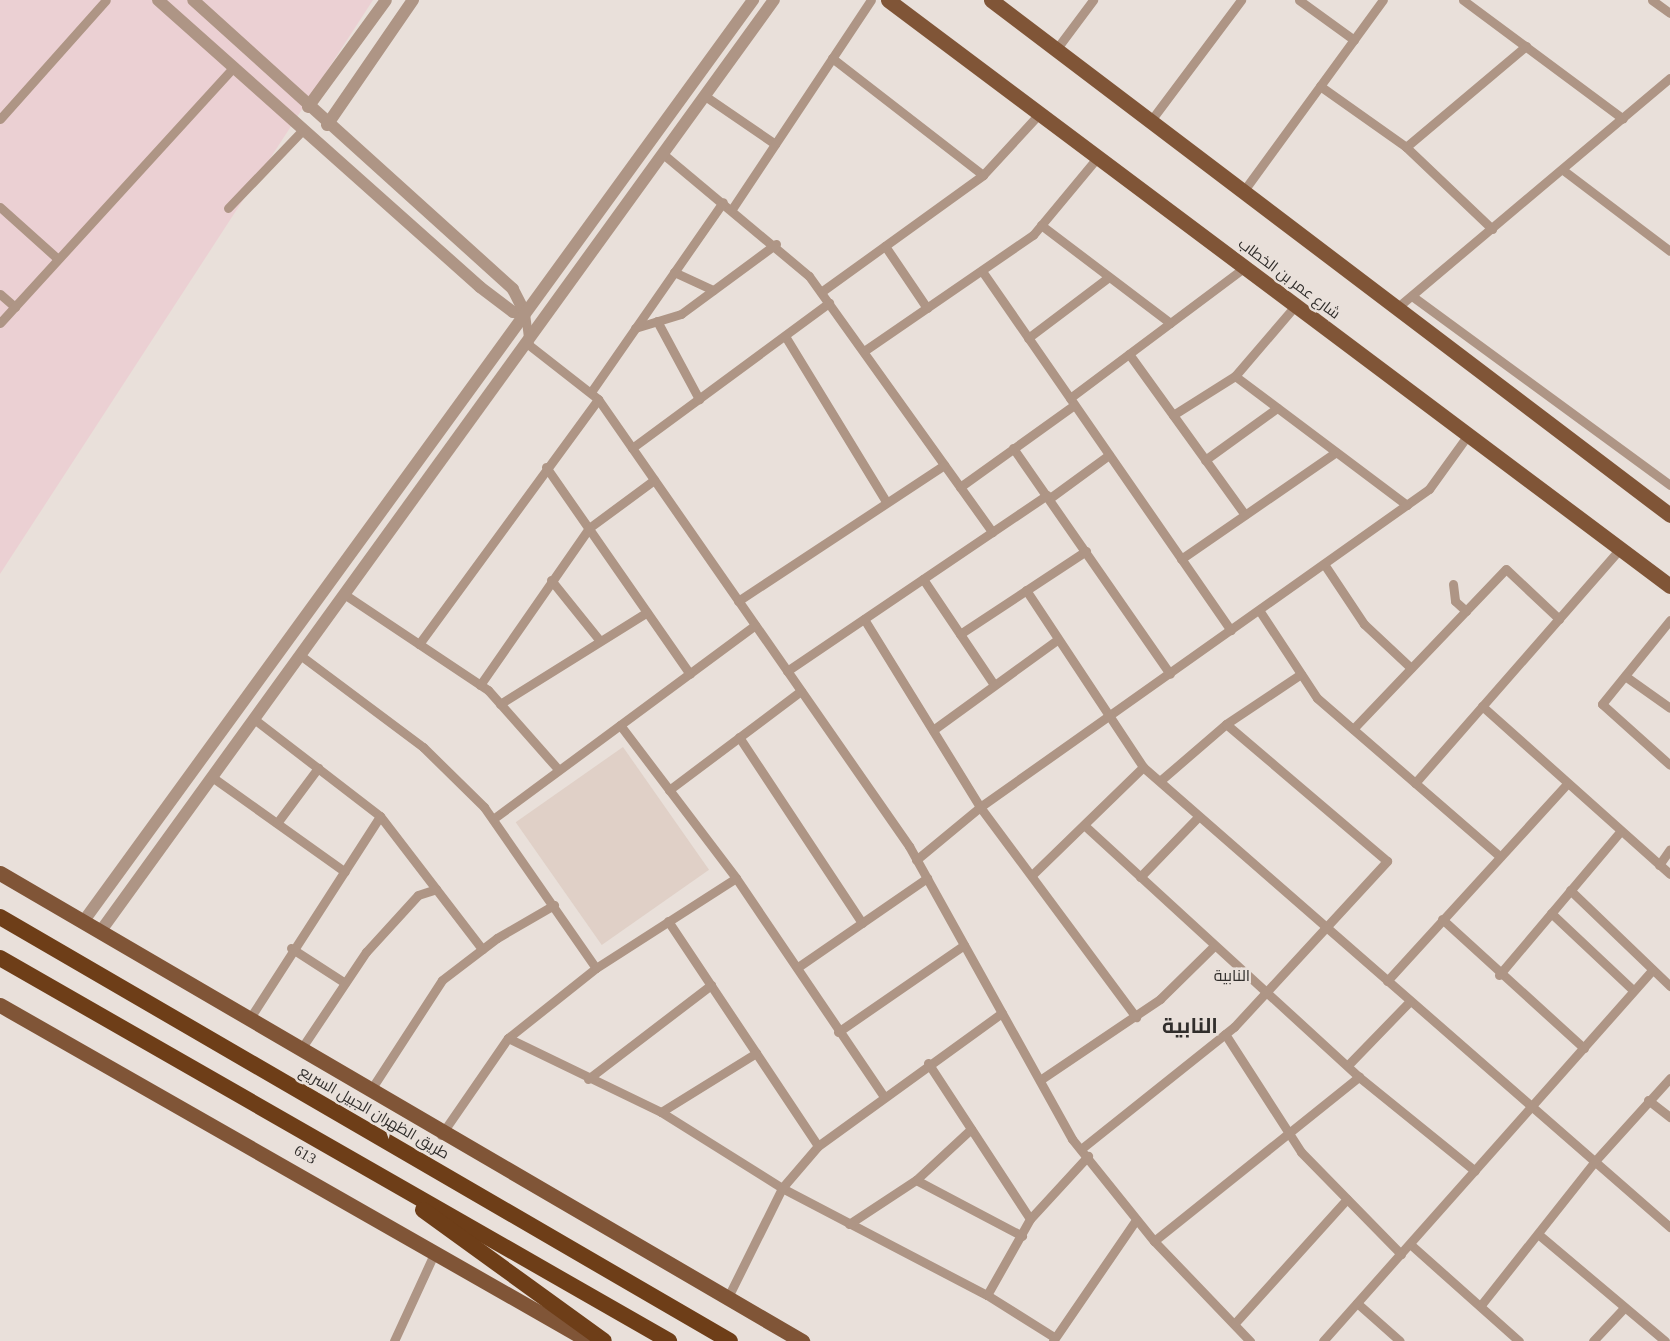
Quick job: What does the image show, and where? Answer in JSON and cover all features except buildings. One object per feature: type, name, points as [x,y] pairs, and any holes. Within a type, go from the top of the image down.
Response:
[{"type":"highway","points":[[0,904],[151,1003]]},
{"type":"highway","name":"طريق الظهران الجبيل السريع","points":[[0,917],[730,1341]]},
{"type":"highway","name":"613","points":[[0,958],[669,1341]]},
{"type":"highway","points":[[0,969],[73,1001]]},
{"type":"highway","points":[[351,1159],[604,1341]]},
{"type":"main road","name":"شارع عمر بن الخطاب","points":[[888,0],[1670,586]]},
{"type":"main road","points":[[991,0],[1055,51],[1152,119],[1400,306],[1670,515]]},
{"type":"main road","points":[[0,873],[250,1018],[441,1135],[802,1341]]},
{"type":"main road","name":"613","points":[[0,1005],[589,1341]]},
{"type":"street","points":[[0,119],[106,0]]},
{"type":"street","points":[[193,0],[327,125],[513,289],[525,313],[529,345],[594,395],[916,860],[1002,1014],[1084,1153],[1154,1241],[1250,1341]]},
{"type":"street","points":[[308,107],[386,0]]},
{"type":"street","points":[[327,125],[413,0]]},
{"type":"street","points":[[83,922],[753,0]]},
{"type":"street","points":[[100,932],[344,594],[529,345],[774,0]]},
{"type":"street","points":[[732,209],[872,0]]},
{"type":"street","points":[[1055,51],[1093,0]]},
{"type":"street","points":[[1152,119],[1241,0]]},
{"type":"street","points":[[1299,0],[1354,40]]},
{"type":"street","points":[[1245,189],[1383,0]]},
{"type":"street","points":[[1463,0],[1623,119]]},
{"type":"street","points":[[1652,0],[1670,13]]},
{"type":"street","points":[[163,2],[301,132],[501,305],[525,313]]},
{"type":"street","points":[[1406,147],[1526,46]]},
{"type":"street","points":[[832,58],[983,175]]},
{"type":"street","points":[[0,323],[232,69]]},
{"type":"street","points":[[1400,306],[1670,78]]},
{"type":"street","points":[[1320,86],[1406,147],[1492,229]]},
{"type":"street","points":[[705,96],[775,144]]},
{"type":"street","points":[[821,292],[983,175],[1039,114]]},
{"type":"street","points":[[228,208],[301,132]]},
{"type":"street","points":[[663,154],[776,244],[821,292],[992,532]]},
{"type":"street","points":[[864,351],[982,271],[1041,225],[1097,158]]},
{"type":"street","points":[[1563,170],[1670,251]]},
{"type":"street","points":[[419,644],[546,467],[635,328],[723,202]]},
{"type":"street","points":[[0,207],[58,259]]},
{"type":"street","points":[[1041,225],[1170,323]]},
{"type":"street","points":[[635,328],[681,314],[776,244]]},
{"type":"street","points":[[885,246],[927,308]]},
{"type":"street","points":[[960,487],[1013,448],[1129,354],[1244,268]]},
{"type":"street","points":[[982,271],[1231,630]]},
{"type":"street","points":[[674,272],[713,290]]},
{"type":"street","points":[[1028,338],[1109,277]]},
{"type":"street","points":[[0,294],[15,307]]},
{"type":"street","points":[[1412,296],[1670,485]]},
{"type":"street","points":[[632,448],[829,303]]},
{"type":"street","points":[[1173,415],[1235,376],[1295,306]]},
{"type":"street","points":[[657,321],[699,399]]},
{"type":"street","points":[[785,336],[885,500]]},
{"type":"street","points":[[1129,354],[1245,515]]},
{"type":"street","points":[[1235,376],[1407,505]]},
{"type":"street","points":[[1205,460],[1277,408]]},
{"type":"street","points":[[916,860],[980,807],[1113,717],[1258,610],[1429,489],[1468,435]]},
{"type":"street","points":[[1013,448],[1170,674]]},
{"type":"street","points":[[1181,559],[1336,452]]},
{"type":"street","points":[[787,671],[1109,455]]},
{"type":"street","points":[[738,601],[885,500],[944,465]]},
{"type":"street","points":[[546,467],[690,674]]},
{"type":"street","points":[[480,685],[551,579],[589,528],[654,480]]},
{"type":"street","points":[[1415,783],[1620,549]]},
{"type":"street","points":[[960,634],[1086,551]]},
{"type":"street","points":[[1324,564],[1364,624],[1411,668]]},
{"type":"street","points":[[1353,729],[1506,569],[1559,619]]},
{"type":"street","points":[[551,579],[600,641]]},
{"type":"street","points":[[923,579],[993,683]]},
{"type":"street","points":[[1453,584],[1455,601],[1466,611]]},
{"type":"street","points":[[1026,590],[1057,640],[1113,717],[1143,766],[1161,780],[1198,817],[1670,1227]]},
{"type":"street","points":[[344,594],[480,685],[557,768]]},
{"type":"street","points":[[1258,610],[1317,698],[1498,855]]},
{"type":"street","points":[[500,704],[647,612]]},
{"type":"street","points":[[864,619],[980,807],[1136,1017]]},
{"type":"street","points":[[1670,620],[1602,704],[1670,765]]},
{"type":"street","points":[[493,819],[557,768],[620,726],[755,625]]},
{"type":"street","points":[[933,730],[993,683],[1057,640]]},
{"type":"street","points":[[300,655],[423,747],[493,819],[596,968]]},
{"type":"street","points":[[1161,780],[1226,724],[1301,674]]},
{"type":"street","points":[[1625,676],[1670,708]]},
{"type":"street","points":[[669,790],[801,691]]},
{"type":"street","points":[[1482,706],[1566,785],[1670,874]]},
{"type":"street","points":[[254,719],[380,816],[482,949]]},
{"type":"street","points":[[987,1295],[1030,1219],[1084,1153],[1225,1035],[1329,930],[1387,861],[1226,724]]},
{"type":"street","points":[[620,726],[736,878],[798,967],[838,1032],[883,1095]]},
{"type":"street","points":[[739,737],[862,923]]},
{"type":"street","points":[[1032,875],[1143,766]]},
{"type":"street","points":[[277,823],[318,768]]},
{"type":"street","points":[[212,777],[345,872]]},
{"type":"street","points":[[1387,981],[1498,855],[1566,785]]},
{"type":"street","points":[[173,800],[189,810]]},
{"type":"street","points":[[250,1018],[291,948],[345,872],[380,816]]},
{"type":"street","points":[[1140,877],[1198,817]]},
{"type":"street","points":[[1084,825],[1215,946],[1270,991],[1359,1077],[1475,1171]]},
{"type":"street","points":[[1499,975],[1620,832]]},
{"type":"street","points":[[1659,865],[1670,849]]},
{"type":"street","points":[[441,1135],[508,1038],[596,968],[736,878]]},
{"type":"street","points":[[798,967],[927,878]]},
{"type":"street","points":[[301,1049],[345,983],[418,896],[436,889]]},
{"type":"street","points":[[1570,890],[1670,986]]},
{"type":"street","points":[[370,1091],[442,980],[482,949],[554,905]]},
{"type":"street","points":[[1551,913],[1633,990]]},
{"type":"street","points":[[1442,919],[1499,975],[1584,1048]]},
{"type":"street","points":[[668,921],[818,1146]]},
{"type":"street","points":[[838,1032],[964,945]]},
{"type":"street","points":[[1040,1080],[1136,1017],[1215,946]]},
{"type":"street","points":[[291,948],[345,983]]},
{"type":"street","points":[[1323,1341],[1652,970]]},
{"type":"street","points":[[588,1079],[711,986]]},
{"type":"street","points":[[1348,1065],[1410,1001]]},
{"type":"street","points":[[728,1297],[782,1188],[818,1146],[883,1095],[1002,1014]]},
{"type":"street","points":[[1225,1035],[1289,1135],[1401,1254]]},
{"type":"street","points":[[508,1038],[588,1079],[661,1112],[782,1188],[987,1295],[1054,1339],[1136,1220]]},
{"type":"street","points":[[661,1112],[756,1053]]},
{"type":"street","points":[[928,1063],[1030,1219]]},
{"type":"street","points":[[1154,1241],[1359,1077]]},
{"type":"street","points":[[1481,1305],[1595,1161],[1670,1078]]},
{"type":"street","points":[[1648,1100],[1670,1117]]},
{"type":"street","points":[[849,1224],[916,1180],[972,1129]]},
{"type":"street","points":[[916,1180],[1022,1236]]},
{"type":"street","points":[[1234,1323],[1347,1199]]},
{"type":"street","points":[[1538,1234],[1623,1309],[1665,1341]]},
{"type":"street","points":[[1410,1244],[1481,1305],[1518,1341]]},
{"type":"street","points":[[394,1341],[435,1252]]},
{"type":"street","points":[[1357,1303],[1400,1341]]},
{"type":"street","points":[[1593,1341],[1623,1309]]},
{"type":"shaded area","points":[[0,0],[373,0],[0,574]]},
{"type":"shaded area","points":[[623,747],[709,870],[602,945],[516,822]]},
{"type":"district","name":"النابية","points":[[1232,976]]},
{"type":"district","name":"النابية","points":[[1190,1026]]}]
